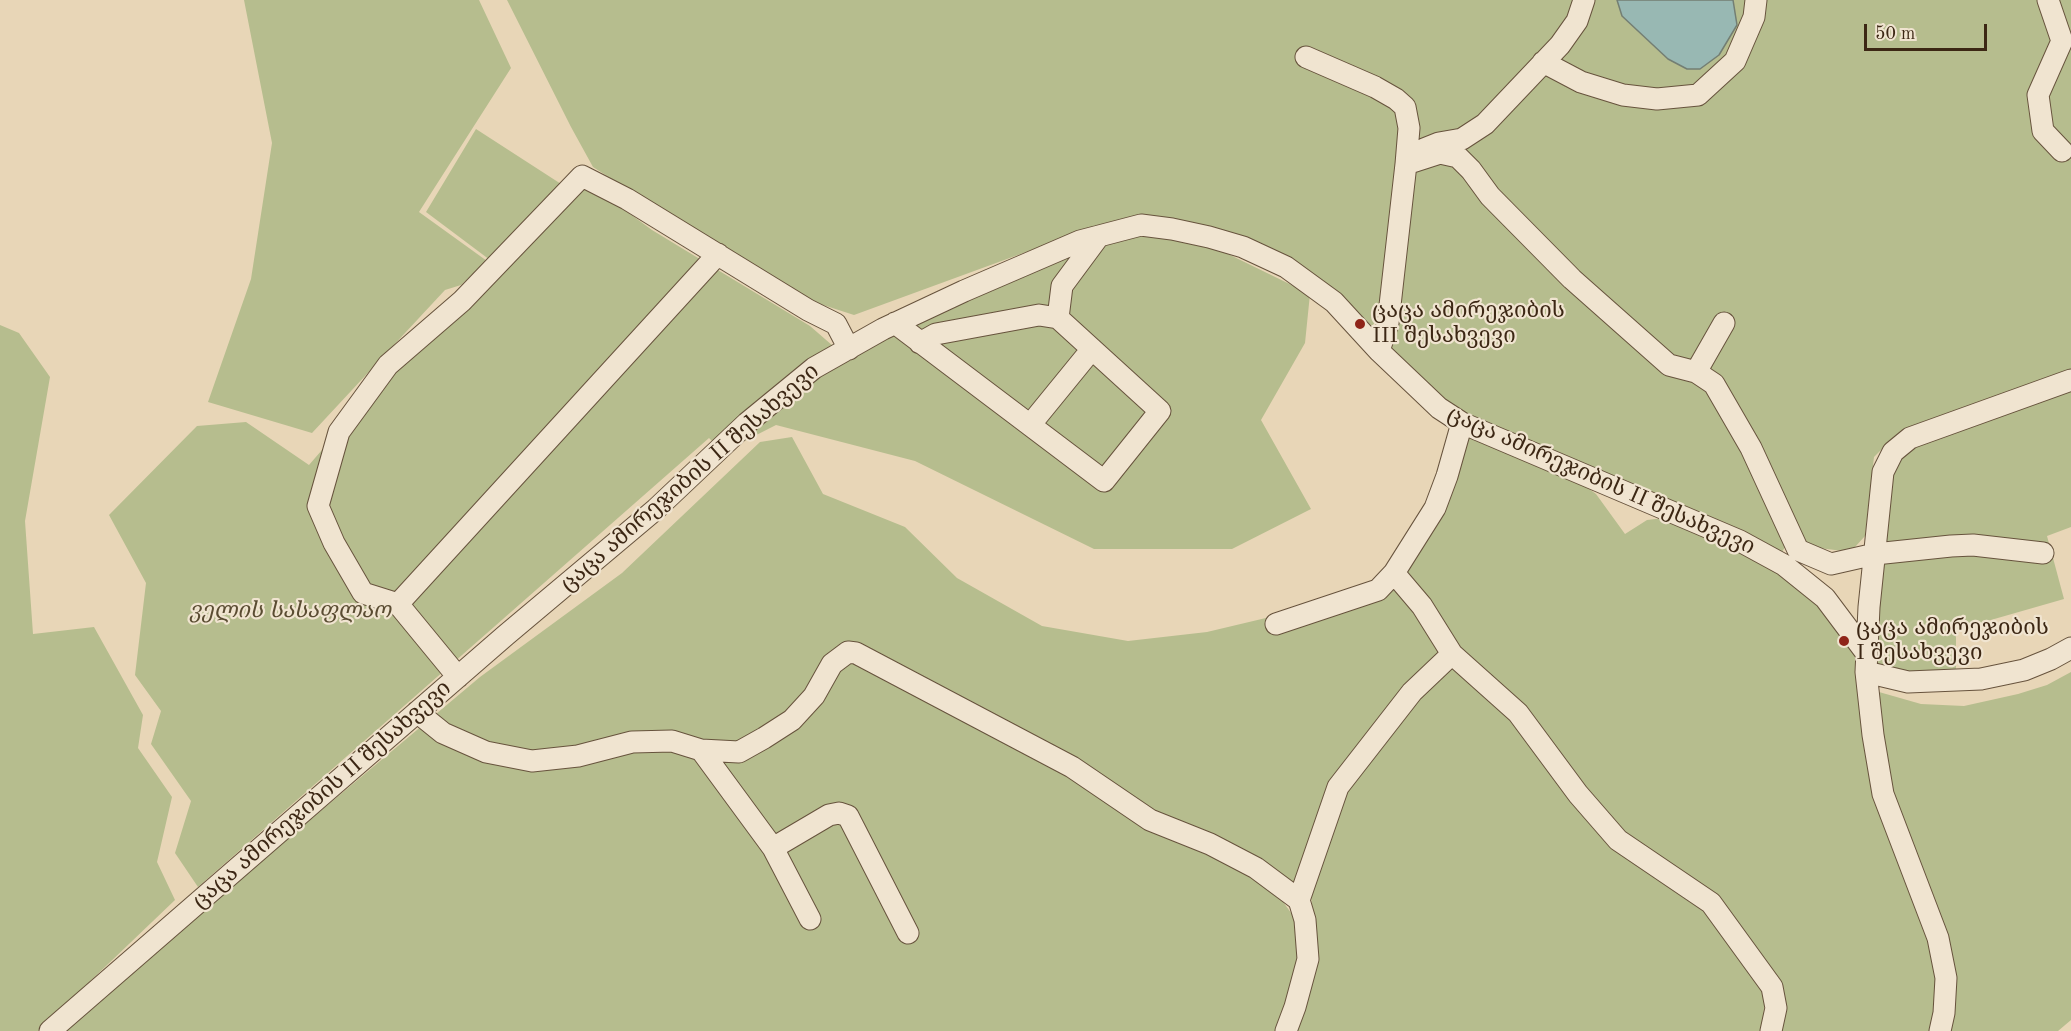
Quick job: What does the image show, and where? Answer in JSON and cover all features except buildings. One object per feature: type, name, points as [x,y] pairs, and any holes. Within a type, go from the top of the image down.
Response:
[{"type":"street","points":[[1406,164],[1417,153],[1439,143],[1462,139],[1485,124],[1560,45],[1577,21],[1584,0]]},
{"type":"street","points":[[1543,62],[1581,82],[1623,95],[1657,99],[1698,94],[1735,61],[1755,17],[1756,0]]},
{"type":"street","points":[[2048,0],[2062,41],[2038,95],[2043,131],[2062,152]]},
{"type":"street","points":[[1306,57],[1375,87],[1405,107],[1409,128],[1406,164],[1388,323],[1379,351]]},
{"type":"street","points":[[1406,164],[1440,153],[1458,158],[1471,170],[1490,196],[1572,279],[1669,365],[1696,372],[1714,384],[1750,448],[1791,558],[1831,564],[1875,554],[1973,545],[2043,553]]},
{"type":"street","points":[[458,677],[398,604],[363,593],[334,543],[318,506],[339,432],[388,365],[462,301],[582,176],[627,200],[808,310],[836,324],[849,348]]},
{"type":"street","name":"ცაცა ამირეჯიბის II შესახვევი","points":[[50,1031],[417,712],[656,509],[747,423],[814,368],[895,323],[1080,241],[1141,225],[1191,233],[1243,247],[1286,267],[1334,302],[1379,351],[1439,408],[1462,423],[1496,436],[1575,473],[1740,540],[1791,558],[1825,598],[1866,663]]},
{"type":"street","points":[[1058,318],[1062,286],[1099,236]]},
{"type":"street","points":[[398,604],[718,254]]},
{"type":"street","points":[[895,323],[920,343],[1104,481],[1160,411],[1058,318],[1039,315],[936,334],[920,343]]},
{"type":"street","points":[[1696,372],[1724,323]]},
{"type":"street","points":[[1030,425],[1092,349]]},
{"type":"street","points":[[1940,1031],[1947,978],[1938,938],[1883,794],[1873,735],[1866,663],[1869,607],[1883,472],[1893,452],[1910,438],[2071,380]]},
{"type":"street","points":[[1276,624],[1378,590],[1394,573],[1435,508],[1462,423]]},
{"type":"street","points":[[1394,573],[1422,606],[1452,654],[1518,713],[1578,794],[1618,840],[1711,903],[1772,987],[1776,1008],[1771,1031]]},
{"type":"street","points":[[1866,663],[1908,682],[1981,679],[2024,670],[2071,648]]},
{"type":"street","points":[[417,712],[443,733],[486,752],[532,761],[578,756],[632,742],[672,741],[701,750],[739,752],[792,720],[814,696],[832,664],[848,652],[856,653],[1072,767],[1150,820],[1210,844],[1256,868],[1299,900]]},
{"type":"street","points":[[1286,1031],[1308,959],[1305,920],[1299,900],[1338,787],[1412,692],[1452,654]]},
{"type":"street","points":[[701,750],[773,848],[810,919]]},
{"type":"street","points":[[773,848],[829,815],[839,813],[848,816],[908,933]]},
{"type":"green space","points":[[244,0],[479,0],[511,68],[419,212],[487,261],[461,285],[445,290],[312,433],[208,402],[251,279],[272,143]]},
{"type":"green space","points":[[507,0],[1617,0],[1622,16],[1668,59],[1736,25],[1733,0],[2071,0],[2071,372],[1891,440],[1874,457],[1865,536],[1855,547],[1843,551],[1819,548],[1804,542],[1714,371],[1671,360],[1567,268],[1465,156],[1412,158],[1414,123],[1387,101],[1399,115],[1385,311],[1372,326],[1310,276],[1208,226],[1048,244],[854,315],[820,304],[765,278],[593,167]]},
{"type":"green space","name":"ველის სასაფლაო","points":[[476,129],[575,193],[585,181],[652,230],[810,326],[848,359],[915,319],[1125,235],[1176,239],[1224,252],[1310,294],[1305,343],[1261,420],[1311,509],[1232,549],[1094,549],[915,461],[776,425],[723,452],[709,438],[198,887],[175,853],[191,801],[151,744],[161,711],[135,675],[146,583],[109,515],[197,426],[246,422],[309,465],[391,370],[502,269],[426,212]]},
{"type":"green space","points":[[1445,158],[1687,377],[1716,396],[1788,542],[1782,552],[1452,410],[1388,350],[1416,166]]},
{"type":"green space","points":[[0,325],[19,333],[50,377],[25,521],[33,634],[94,627],[143,715],[138,748],[172,797],[157,862],[175,900],[38,1031],[0,1031]]},
{"type":"green space","points":[[2071,389],[2071,527],[2047,536],[2051,551],[1972,541],[1972,534],[1880,549],[1888,473],[1900,452]]},
{"type":"green space","points":[[1467,436],[1573,477],[1596,494],[1625,534],[1647,520],[1664,518],[1740,550],[1809,593],[1850,643],[1859,665],[1927,925],[1937,972],[1933,1031],[1777,1031],[1780,1012],[1716,900],[1631,843],[1457,651],[1408,581],[1406,567]]},
{"type":"green space","points":[[792,437],[823,494],[905,527],[957,578],[1042,626],[1128,641],[1207,632],[1392,588],[1402,592],[1440,649],[1436,659],[1381,721],[1300,887],[1218,853],[1281,899],[1294,917],[1302,947],[1280,1031],[59,1031],[480,677],[622,573],[760,442]]},
{"type":"green space","points":[[1968,551],[2053,558],[2064,599],[1956,630],[1956,689],[1875,673],[1882,561]]},
{"type":"green space","points":[[1454,664],[1509,716],[1622,851],[1704,907],[1765,996],[1762,1031],[1295,1031],[1317,948],[1311,896],[1341,794],[1414,702]]},
{"type":"green space","points":[[2071,672],[2071,1020],[2058,1031],[1946,1031],[1952,1005],[1900,828],[1881,752],[1876,694],[1879,692],[1921,704],[1964,706],[2047,685]]},
{"type":"water","points":[[1617,0],[1733,0],[1737,25],[1719,55],[1700,69],[1687,69],[1668,59],[1622,16]]},
{"type":"place","name":"ცაცა ამირეჯიბის III შესახვევი","points":[[1360,324]]},
{"type":"place","name":"ცაცა ამირეჯიბის I შესახვევი","points":[[1844,641]]}]
